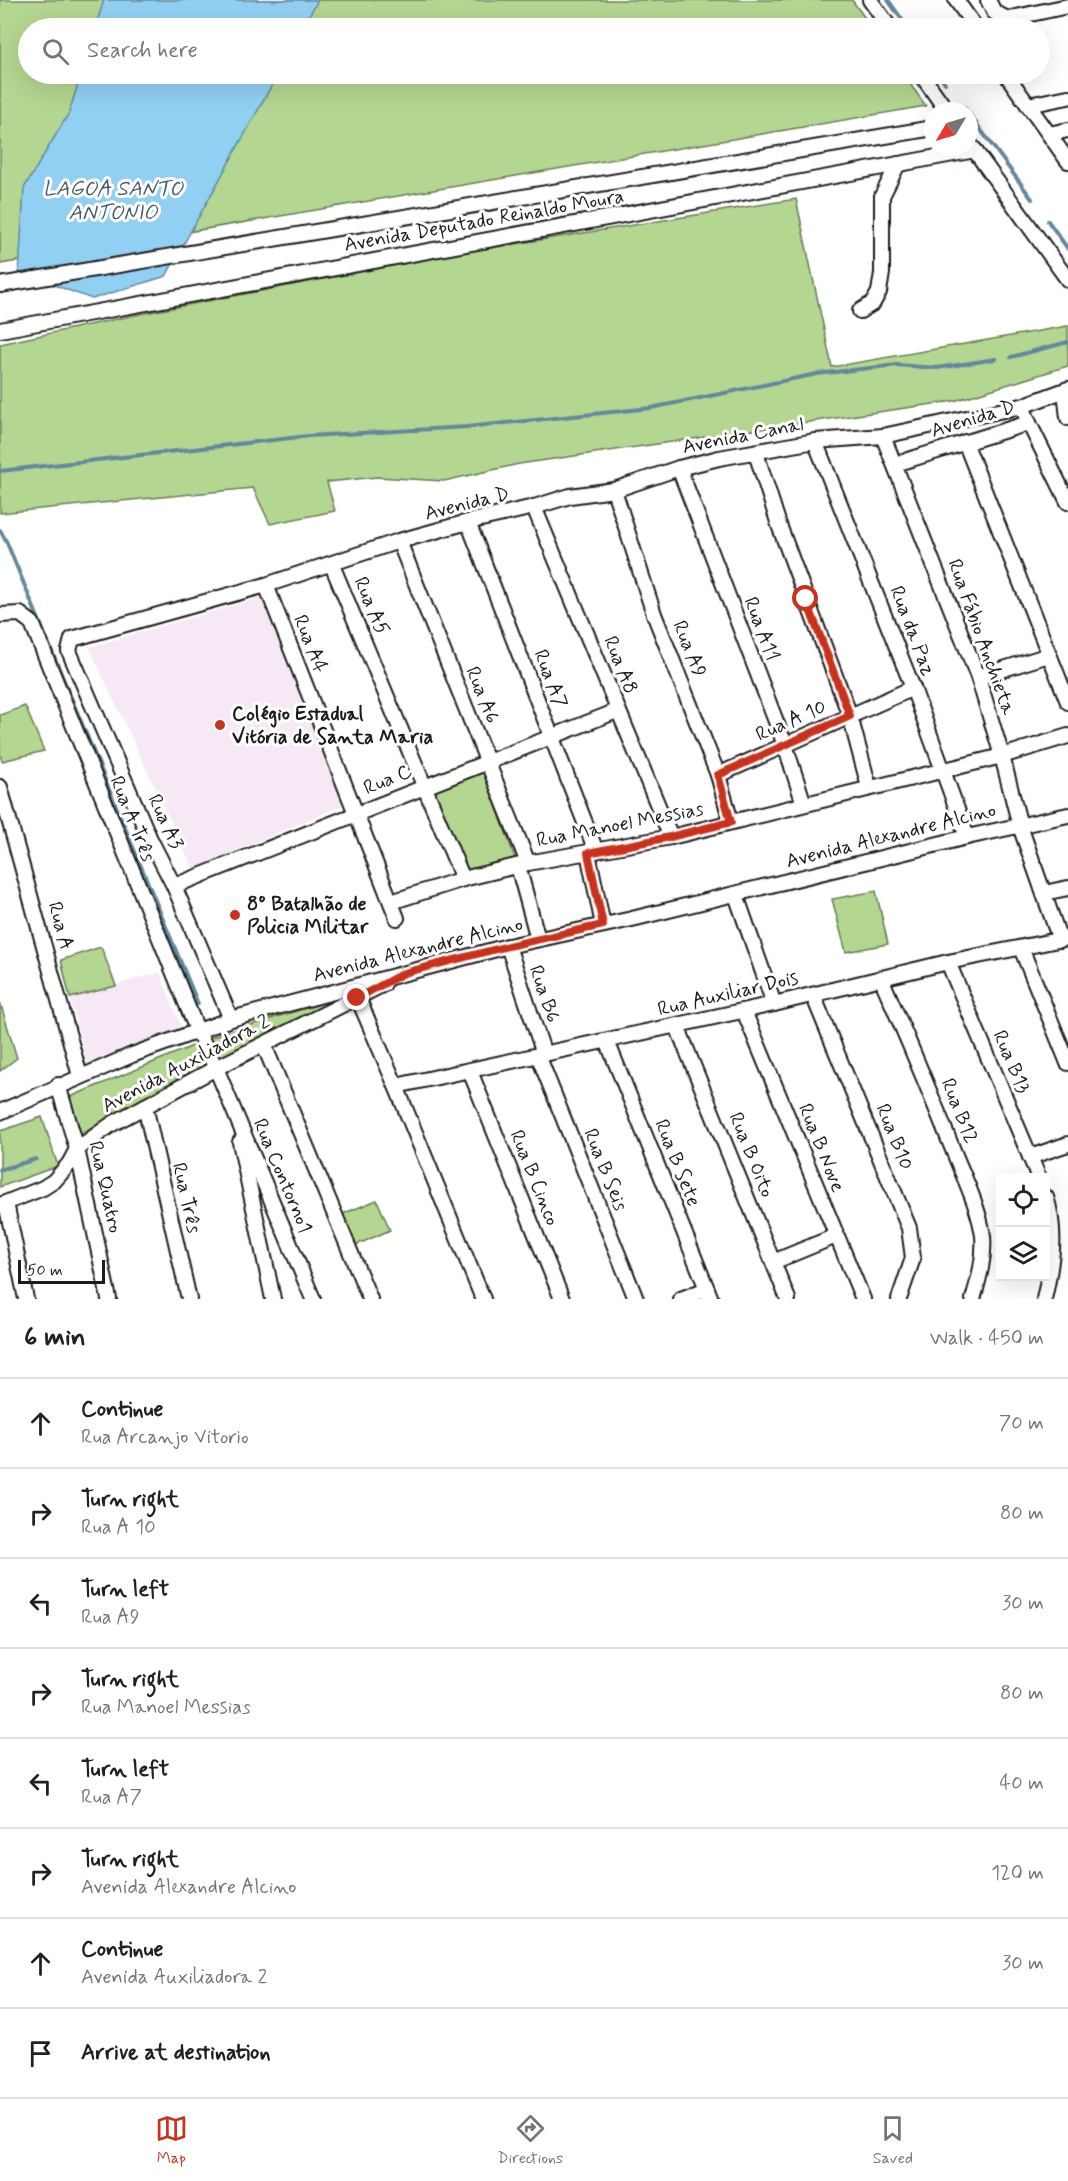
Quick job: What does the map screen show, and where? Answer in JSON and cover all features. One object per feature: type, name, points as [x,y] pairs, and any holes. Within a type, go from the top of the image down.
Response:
[{"type":"street","points":[[870,0],[883,18]]},
{"type":"street","points":[[886,0],[887,18]]},
{"type":"street","points":[[956,0],[969,18]]},
{"type":"street","points":[[988,0],[994,12],[1005,18]]},
{"type":"street","points":[[1011,18],[1068,5],[1067,0]]},
{"type":"street","points":[[928,84],[940,102]]},
{"type":"street","points":[[1013,84],[1068,161]]},
{"type":"street","points":[[1028,105],[1068,97]]},
{"type":"street","name":"Avenida Deputado Reinaldo Moura","points":[[0,285],[924,130]]},
{"type":"street","points":[[1049,134],[1068,130]]},
{"type":"street","points":[[978,154],[1068,280]]},
{"type":"street","name":"Avenida Deputado Reinaldo Moura","points":[[0,330],[898,164],[931,156]]},
{"type":"street","points":[[860,311],[873,303],[879,292],[882,273],[882,196],[898,164]]},
{"type":"street","points":[[1067,390],[1068,418]]},
{"type":"street","name":"Avenida D","points":[[895,464],[1029,423],[1022,406],[1067,390]]},
{"type":"street","name":"Avenida Canal","points":[[614,490],[679,468],[719,458],[815,441],[883,436],[1022,406]]},
{"type":"street","points":[[1029,423],[1068,502]]},
{"type":"street","points":[[883,436],[895,464]]},
{"type":"street","name":"Rua da Paz","points":[[815,441],[913,688],[967,837]]},
{"type":"street","points":[[965,442],[1068,702]]},
{"type":"street","points":[[756,453],[782,536],[850,716],[869,787]]},
{"type":"street","name":"Rua Fábio Anchieta","points":[[895,464],[978,677],[1020,826],[1044,893],[1064,939]]},
{"type":"street","name":"Rua A11","points":[[679,468],[785,745],[804,804]]},
{"type":"street","name":"Avenida D","points":[[332,565],[399,541],[468,522],[570,496],[614,490]]},
{"type":"street","name":"Rua A9","points":[[614,490],[654,614],[718,775],[731,822]]},
{"type":"street","name":"Rua A8","points":[[534,507],[670,837]]},
{"type":"street","name":"Rua A7","points":[[468,522],[551,737],[592,852],[603,925]]},
{"type":"street","name":"Rua A6","points":[[399,541],[487,762],[523,865],[538,939]]},
{"type":"street","name":"Rua A5","points":[[72,639],[332,565],[463,879]]},
{"type":"street","name":"Rua A4","points":[[266,585],[397,918]]},
{"type":"street","name":"Rua A Três","points":[[0,615],[20,614],[32,623],[198,1030],[216,1068]]},
{"type":"street","name":"Rua A3","points":[[72,639],[69,651],[231,1019]]},
{"type":"street","points":[[978,677],[1049,655]]},
{"type":"street","name":"Rua A 10","points":[[718,775],[913,688]]},
{"type":"street","name":"Rua C","points":[[174,886],[617,711]]},
{"type":"street","name":"Rua Manoel Messias","points":[[391,902],[463,879],[670,837],[1002,756],[1068,736]]},
{"type":"street","name":"Rua A","points":[[0,788],[80,1076]]},
{"type":"street","name":"Avenida Alexandre Alcino","points":[[0,1112],[80,1076],[231,1019],[355,992],[404,973],[508,946],[736,895],[967,837],[1068,815]]},
{"type":"street","points":[[1044,893],[1068,888]]},
{"type":"street","points":[[736,895],[774,1004]]},
{"type":"street","name":"Rua Auxiliar Dois","points":[[396,1086],[744,1011],[948,962],[1064,939]]},
{"type":"street","name":"Rua B6","points":[[508,946],[541,1054]]},
{"type":"street","points":[[1021,948],[1068,1063]]},
{"type":"street","name":"Rua B13","points":[[948,962],[1037,1173]]},
{"type":"street","name":"Rua B12","points":[[881,978],[918,1062],[980,1222],[983,1250],[973,1299]]},
{"type":"street","points":[[355,992],[396,1086],[479,1298]]},
{"type":"street","name":"Avenida Auxiliadora 2","points":[[3,1204],[43,1188],[54,1181],[69,1164],[77,1149],[95,1135],[216,1068],[264,1045],[355,992]]},
{"type":"street","name":"Rua B10","points":[[813,995],[909,1228],[913,1258],[899,1299]]},
{"type":"street","name":"Rua B Nove","points":[[744,1011],[863,1299]]},
{"type":"street","name":"Rua B Oito","points":[[677,1026],[788,1299]]},
{"type":"street","name":"Rua B Sete","points":[[607,1041],[709,1294]]},
{"type":"street","points":[[264,1045],[370,1299]]},
{"type":"street","name":"Rua B Seis","points":[[541,1054],[636,1299]]},
{"type":"street","name":"Rua Contorno1","points":[[216,1068],[313,1299]]},
{"type":"street","name":"Rua B Cinco","points":[[470,1071],[562,1299]]},
{"type":"street","name":"Rua Quatro","points":[[58,1085],[77,1149],[109,1299]]},
{"type":"street","name":"Rua Três","points":[[145,1106],[189,1299]]},
{"type":"street","points":[[234,1114],[273,1299]]},
{"type":"street","points":[[1030,1157],[1068,1144]]},
{"type":"street","points":[[3,1204],[26,1299]]},
{"type":"street","points":[[1044,1299],[1052,1254],[1053,1229],[1050,1215]]},
{"type":"street","points":[[773,1262],[836,1236]]},
{"type":"street","points":[[681,1299],[709,1294]]},
{"type":"shaded area","name":"Colégio Estadual Vitória de Santa Maria","points":[[262,597],[348,803],[193,869],[89,647]]},
{"type":"shaded area","points":[[160,972],[182,1029],[88,1067],[70,998]]},
{"type":"green space","points":[[0,0],[852,0],[865,18],[18,18],[18,84],[910,84],[924,106],[0,264]]},
{"type":"green space","points":[[796,199],[832,367],[1068,326],[1068,366],[954,401],[519,464],[444,481],[377,477],[327,482],[335,511],[270,524],[253,488],[0,513],[0,344],[130,316],[465,252]]},
{"type":"green space","points":[[25,706],[44,751],[2,761],[0,715]]},
{"type":"green space","points":[[484,772],[515,858],[468,870],[433,791]]},
{"type":"green space","points":[[876,891],[888,944],[846,952],[832,899]]},
{"type":"green space","points":[[101,947],[116,986],[70,998],[61,960]]},
{"type":"green space","points":[[336,999],[219,1061],[208,1038]]},
{"type":"green space","points":[[0,1002],[17,1058],[0,1071]]},
{"type":"green space","points":[[195,1045],[205,1066],[80,1134],[70,1097]]},
{"type":"green space","points":[[42,1117],[58,1166],[0,1187],[0,1131]]},
{"type":"green space","points":[[377,1200],[390,1230],[354,1246],[340,1215]]},
{"type":"water","points":[[104,0],[318,0],[308,18],[98,18]]},
{"type":"water","name":"LAGOA SANTO ANTONIO","points":[[78,84],[272,84],[166,276],[92,299],[19,272],[24,188],[69,113]]},
{"type":"waterway","points":[[888,0],[901,18]]},
{"type":"waterway","points":[[978,126],[1032,199]]},
{"type":"waterway","points":[[1048,221],[1068,249]]},
{"type":"waterway","points":[[1011,357],[1068,342]]},
{"type":"waterway","points":[[0,471],[308,436],[467,427],[651,408],[817,374],[897,365],[937,368],[996,359]]},
{"type":"waterway","points":[[0,530],[198,1004]]},
{"type":"waterway","points":[[0,1170],[36,1159]]},
{"type":"place","name":"Colégio Estadual Vitória de Santa Maria","points":[[220,725]]},
{"type":"place","name":"8º Batalhão de Policia Militar","points":[[235,915]]},
{"type":"route","points":[[357,998],[404,973],[508,946],[603,925],[588,853],[731,822],[718,775],[850,716],[806,599]]}]
